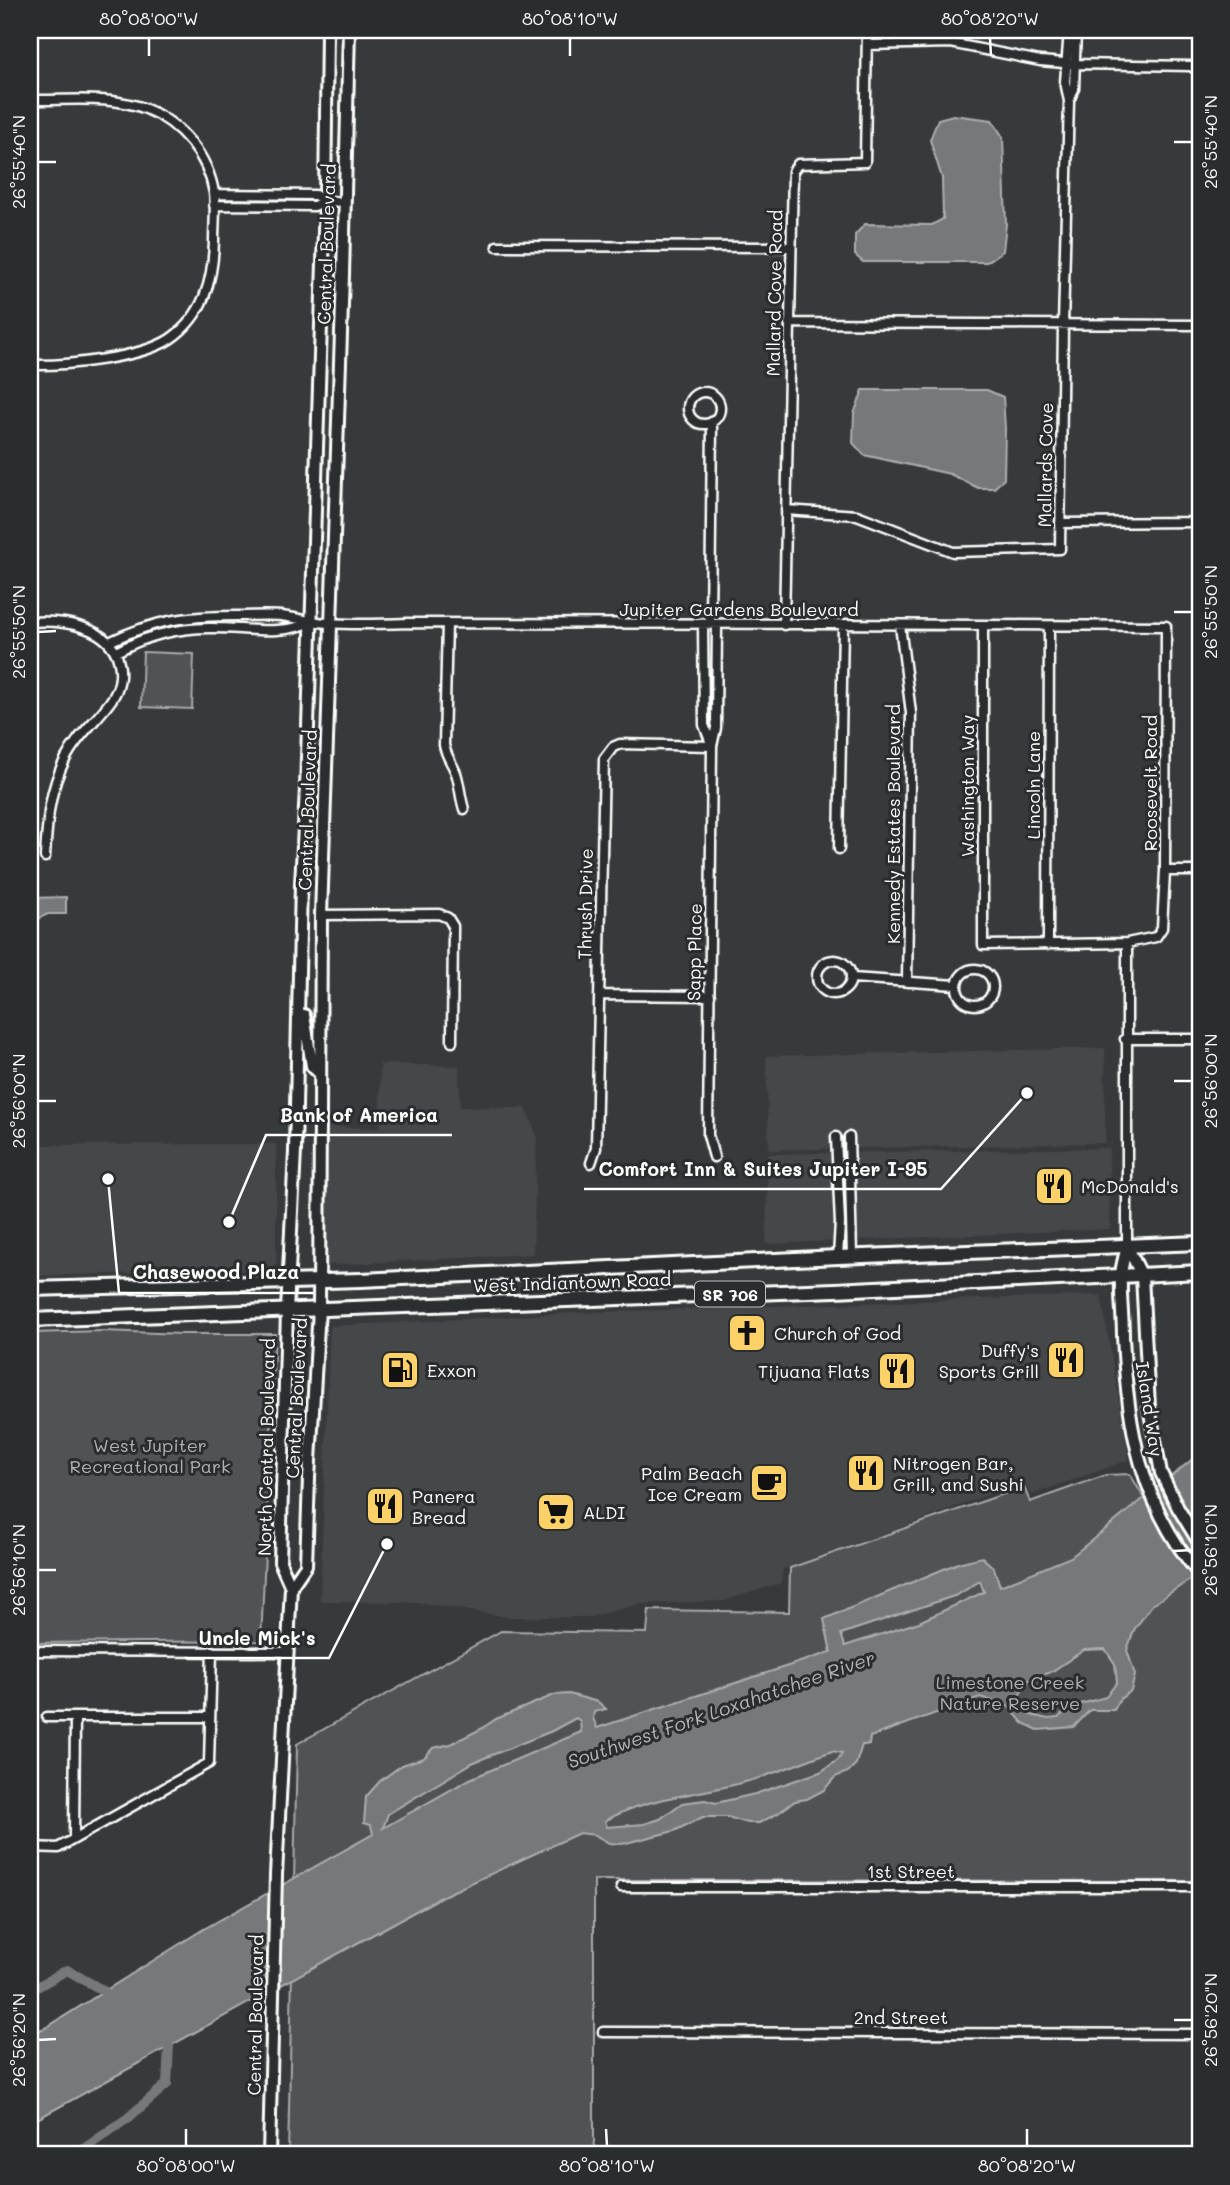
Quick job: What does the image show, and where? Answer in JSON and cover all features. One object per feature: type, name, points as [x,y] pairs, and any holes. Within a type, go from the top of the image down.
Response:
[{"type":"main road","name":"West Indiantown Road","points":[[30,1289],[319,1282],[845,1256],[1200,1243]]},
{"type":"main road","name":"West Indiantown Road","points":[[30,1320],[835,1290],[1200,1272]]},
{"type":"street","name":"Central Boulevard","points":[[287,1311],[295,1151],[301,884],[325,201],[327,30]]},
{"type":"street","name":"Central Boulevard","points":[[291,1587],[306,1564],[319,1309],[321,915],[349,30]]},
{"type":"street","name":"Mallard Cove Road","points":[[783,625],[793,171],[798,164],[865,162],[867,30]]},
{"type":"street","name":"Mallards Cove","points":[[1069,30],[1072,64]]},
{"type":"street","name":"Mallards Cove","points":[[786,510],[858,515],[953,552],[1060,549],[1069,101],[1065,82],[1072,64],[1076,30]]},
{"type":"street","points":[[1172,30],[1200,30]]},
{"type":"street","points":[[867,45],[950,43],[1040,61],[1192,66],[1200,72]]},
{"type":"street","points":[[30,100],[114,101],[138,106],[160,116],[180,131],[195,148],[207,169],[214,194],[212,277],[201,306],[182,329],[158,346],[129,355],[53,365],[30,365]]},
{"type":"street","points":[[214,194],[315,195],[325,201]]},
{"type":"street","points":[[214,205],[314,206],[325,201],[345,202]]},
{"type":"street","points":[[497,246],[791,247]]},
{"type":"street","points":[[789,323],[1200,325]]},
{"type":"street","points":[[710,625],[712,422],[720,413],[718,400],[706,392],[694,395],[688,404],[691,419],[699,424],[712,422]]},
{"type":"street","points":[[1060,523],[1200,520]]},
{"type":"street","points":[[109,642],[133,630],[191,616],[281,616],[311,622]]},
{"type":"street","points":[[30,622],[54,622],[94,631],[109,642],[116,652],[121,675],[112,700],[79,735],[65,759],[49,803],[44,857]]},
{"type":"street","points":[[116,652],[137,641],[165,632],[213,628],[300,628],[311,622]]},
{"type":"street","name":"Jupiter Gardens Boulevard","points":[[311,622],[1166,626]]},
{"type":"street","points":[[446,623],[444,745],[445,754],[460,785],[464,809]]},
{"type":"street","name":"Sapp Place","points":[[710,625],[704,725],[712,746]]},
{"type":"street","name":"Sapp Place","points":[[710,625],[716,728],[712,746],[708,1135],[714,1157]]},
{"type":"street","points":[[839,849],[843,625]]},
{"type":"street","name":"Kennedy Estates Boulevard","points":[[900,625],[911,713],[907,982]]},
{"type":"street","name":"Washington Way","points":[[983,626],[983,945],[1048,945]]},
{"type":"street","name":"Lincoln Lane","points":[[1048,945],[1049,626]]},
{"type":"street","name":"Roosevelt Road","points":[[1126,943],[1156,937],[1162,928],[1165,871],[1166,626]]},
{"type":"street","name":"Thrush Drive","points":[[591,1163],[596,1148],[604,759],[608,752],[620,744],[712,746]]},
{"type":"street","points":[[1165,871],[1200,871]]},
{"type":"street","points":[[301,884],[322,883]]},
{"type":"street","points":[[321,915],[439,914],[449,918],[453,926],[452,1042]]},
{"type":"street","points":[[1048,945],[1126,943],[1127,1245],[1142,1276]]},
{"type":"street","points":[[834,959],[849,967],[852,978],[851,984],[843,992],[832,994],[821,989],[817,973],[823,963],[834,959]]},
{"type":"street","points":[[977,969],[988,974],[993,990],[981,1004],[969,1004],[959,997],[956,985],[966,971],[977,969]]},
{"type":"street","points":[[852,978],[956,985]]},
{"type":"street","points":[[299,981],[312,1066],[320,1074]]},
{"type":"street","points":[[599,995],[710,996]]},
{"type":"street","points":[[1125,1039],[1200,1039]]},
{"type":"street","points":[[836,1137],[845,1256]]},
{"type":"street","points":[[845,1256],[852,1222],[849,1137]]},
{"type":"street","name":"Island Way","points":[[1127,1245],[1121,1276],[1129,1409],[1136,1449],[1146,1484],[1160,1516],[1178,1547],[1200,1574]]},
{"type":"street","name":"Island Way","points":[[1142,1276],[1149,1407],[1161,1473],[1200,1544]]},
{"type":"street","name":"North Central Boulevard","points":[[276,1875],[291,1587],[280,1562],[287,1311]]},
{"type":"street","points":[[30,1847],[58,1848],[209,1763],[212,1650]]},
{"type":"street","points":[[30,1651],[288,1652]]},
{"type":"street","points":[[47,1717],[210,1717]]},
{"type":"street","points":[[74,1839],[75,1717]]},
{"type":"street","name":"Central Boulevard","points":[[269,2155],[276,1875]]},
{"type":"street","name":"1st Street","points":[[621,1887],[1200,1887]]},
{"type":"street","name":"2nd Street","points":[[603,2032],[1200,2034]]},
{"type":"shaded area","points":[[1105,1048],[1105,1143],[769,1150],[766,1056]]},
{"type":"shaded area","points":[[380,1064],[459,1066],[460,1107],[526,1108],[537,1136],[533,1254],[328,1265],[328,1127],[380,1128]]},
{"type":"shaded area","points":[[276,1144],[276,1264],[265,1270],[30,1276],[30,1145]]},
{"type":"shaded area","points":[[1109,1148],[1110,1229],[766,1244],[768,1154]]},
{"type":"shaded area","points":[[1101,1295],[1129,1460],[1031,1495],[1023,1481],[783,1569],[781,1583],[723,1601],[640,1604],[589,1617],[508,1617],[417,1602],[320,1601],[330,1326],[573,1313]]},
{"type":"green space","points":[[143,652],[194,654],[192,709],[141,707]]},
{"type":"green space","name":"West Jupiter Recreational Park","points":[[103,1331],[275,1334],[261,1641],[30,1643],[30,1333]]},
{"type":"green space","name":"Limestone Creek Nature Reserve","points":[[1130,1474],[1200,1591],[1200,1881],[594,1880],[594,2155],[288,2155],[297,1744],[501,1631],[647,1633],[649,1610],[789,1612],[790,1568],[1024,1487],[1030,1502],[1106,1475]]},
{"type":"water","points":[[953,115],[992,120],[1003,137],[1006,224],[1003,251],[987,262],[863,262],[855,255],[855,235],[865,224],[932,225],[943,219],[942,178],[930,140],[938,119]]},
{"type":"water","points":[[863,390],[987,390],[1003,397],[1004,479],[994,488],[978,488],[950,474],[864,455],[853,443],[854,414]]},
{"type":"water","points":[[66,897],[66,914],[48,914],[37,919],[34,948],[30,948],[30,898]]},
{"type":"water","name":"Southwest Fork Loxahatchee River","points":[[1200,1453],[1200,1573],[1152,1605],[1134,1630],[1127,1650],[1135,1675],[1131,1691],[1120,1699],[1114,1710],[1090,1710],[1074,1727],[1038,1730],[1023,1723],[1008,1706],[980,1697],[870,1737],[869,1745],[862,1745],[856,1764],[848,1772],[835,1777],[824,1790],[807,1799],[795,1801],[759,1823],[727,1817],[703,1817],[674,1831],[622,1844],[609,1843],[595,1835],[579,1833],[443,1896],[30,2123],[30,2034],[47,2027],[202,1930],[373,1834],[371,1825],[364,1823],[366,1797],[380,1781],[402,1765],[424,1758],[433,1748],[451,1744],[496,1719],[554,1695],[569,1694],[598,1702],[606,1709],[594,1712],[597,1728],[831,1652],[824,1619],[958,1563],[982,1557],[994,1568],[1000,1586],[1071,1557]],"holes":[[[980,1581],[984,1592],[919,1622],[845,1646],[841,1634],[957,1595]],[[1105,1649],[1115,1664],[1117,1682],[1106,1697],[1070,1707],[1058,1718],[1031,1715],[1020,1706],[1020,1694],[1029,1680],[1051,1672],[1084,1650]],[[576,1718],[580,1721],[581,1732],[470,1779],[383,1828],[388,1814],[472,1763],[552,1731]],[[832,1751],[842,1753],[838,1760],[820,1772],[755,1794],[716,1803],[705,1800],[682,1803],[660,1819],[644,1824],[607,1827],[605,1821],[638,1806],[745,1782]]]},
{"type":"waterway","points":[[30,1991],[67,1970],[104,1991]]},
{"type":"waterway","points":[[75,2155],[128,2118],[167,2084],[169,2046]]},
{"type":"place","name":"Comfort Inn & Suites Jupiter I-95","points":[[1027,1093]]},
{"type":"place","name":"Chasewood Plaza","points":[[108,1179]]},
{"type":"place","name":"McDonald's","points":[[1054,1186]]},
{"type":"place","name":"Bank of America","points":[[229,1222]]},
{"type":"place","name":"Church of God","points":[[747,1333]]},
{"type":"place","name":"Duffy's Sports Grill","points":[[1066,1360]]},
{"type":"place","name":"Exxon","points":[[400,1370]]},
{"type":"place","name":"Tijuana Flats","points":[[897,1371]]},
{"type":"place","name":"Nitrogen Bar, Grill, and Sushi","points":[[866,1473]]},
{"type":"place","name":"Palm Beach Ice Cream","points":[[769,1483]]},
{"type":"place","name":"Panera Bread","points":[[385,1506]]},
{"type":"place","name":"ALDI","points":[[556,1512]]},
{"type":"place","name":"Uncle Mick's","points":[[387,1544]]}]
